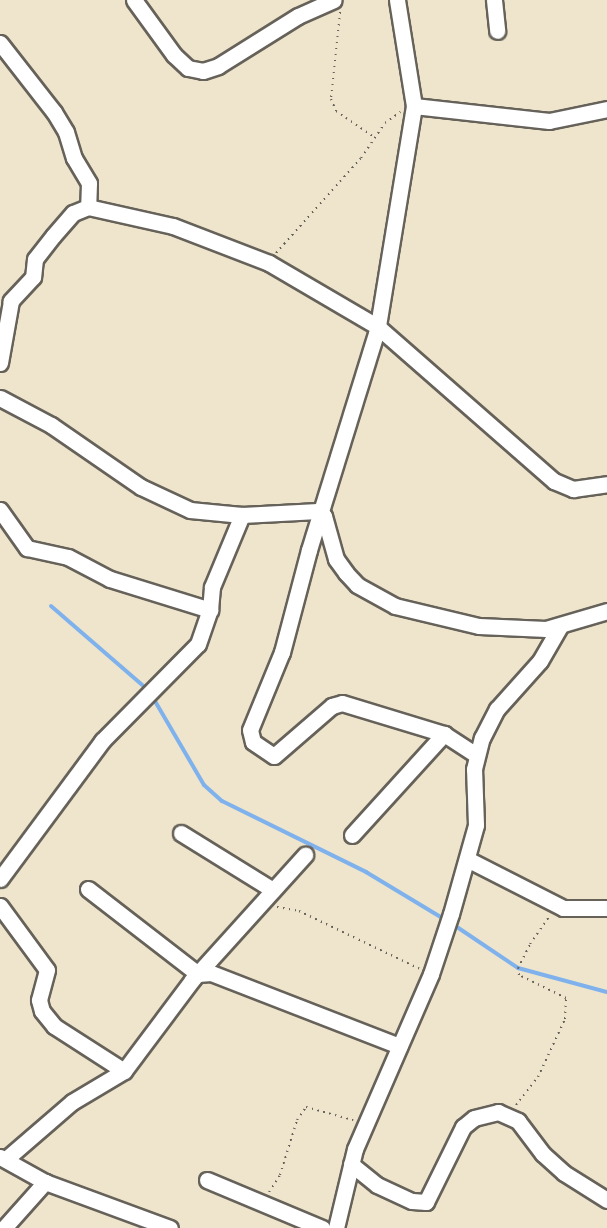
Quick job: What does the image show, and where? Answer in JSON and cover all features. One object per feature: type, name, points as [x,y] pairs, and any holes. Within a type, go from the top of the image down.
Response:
[{"type":"street","points":[[134,0],[174,55],[188,68],[204,71],[218,66],[298,16],[337,5]]},
{"type":"street","points":[[398,0],[414,106],[378,327],[320,513],[282,652],[250,730],[253,742],[267,754],[280,754],[337,703],[386,714],[444,734],[476,755]]},
{"type":"street","points":[[494,0],[497,31]]},
{"type":"street","points":[[0,43],[66,132],[74,158],[89,183],[88,207]]},
{"type":"street","points":[[414,106],[549,121],[607,109]]},
{"type":"street","points":[[0,363],[11,301],[33,277],[35,259],[73,213],[88,207],[173,226],[269,263],[378,327],[554,481],[573,489],[607,484]]},
{"type":"street","points":[[0,399],[51,425],[168,502],[203,513],[242,515],[299,510],[320,513]]},
{"type":"street","points":[[0,510],[27,548],[68,557],[110,579],[210,610]]},
{"type":"street","points":[[320,513],[336,559],[357,585],[375,596],[422,614],[478,626],[560,627],[607,611]]},
{"type":"street","points":[[0,879],[102,741],[140,700],[198,644],[210,610],[212,587],[242,515]]},
{"type":"street","points":[[336,1228],[351,1164],[362,1132],[431,974],[467,859],[478,809],[476,755],[497,709],[540,661],[560,627]]},
{"type":"street","points":[[352,835],[444,734]]},
{"type":"street","points":[[181,833],[273,890]]},
{"type":"street","points":[[170,1228],[45,1182],[3,1158],[72,1102],[124,1071],[198,974],[305,855]]},
{"type":"street","points":[[467,859],[572,911],[607,908]]},
{"type":"street","points":[[88,889],[198,974],[211,973],[399,1046]]},
{"type":"street","points":[[0,906],[47,970],[39,1000],[42,1011],[54,1026],[124,1071]]},
{"type":"street","points":[[351,1164],[377,1185],[412,1201],[426,1202],[463,1127],[485,1114],[510,1115],[564,1173],[607,1200]]},
{"type":"street","points":[[207,1180],[259,1204],[322,1228]]},
{"type":"street","points":[[4,1228],[45,1182]]},
{"type":"path","points":[[337,5],[342,22],[331,99],[336,111],[375,138]]},
{"type":"path","points":[[269,263],[396,113],[414,106]]},
{"type":"path","points":[[259,906],[299,911],[431,974]]},
{"type":"path","points":[[510,1115],[538,1077],[565,1019],[566,998],[519,975],[518,968],[539,929],[558,906]]},
{"type":"path","points":[[259,1204],[280,1175],[297,1120],[306,1107],[344,1115],[362,1132]]},
{"type":"waterway","points":[[51,606],[148,690]]},
{"type":"waterway","points":[[152,696],[204,785],[222,801],[366,872],[444,919]]},
{"type":"waterway","points":[[451,923],[518,968],[607,992]]}]
